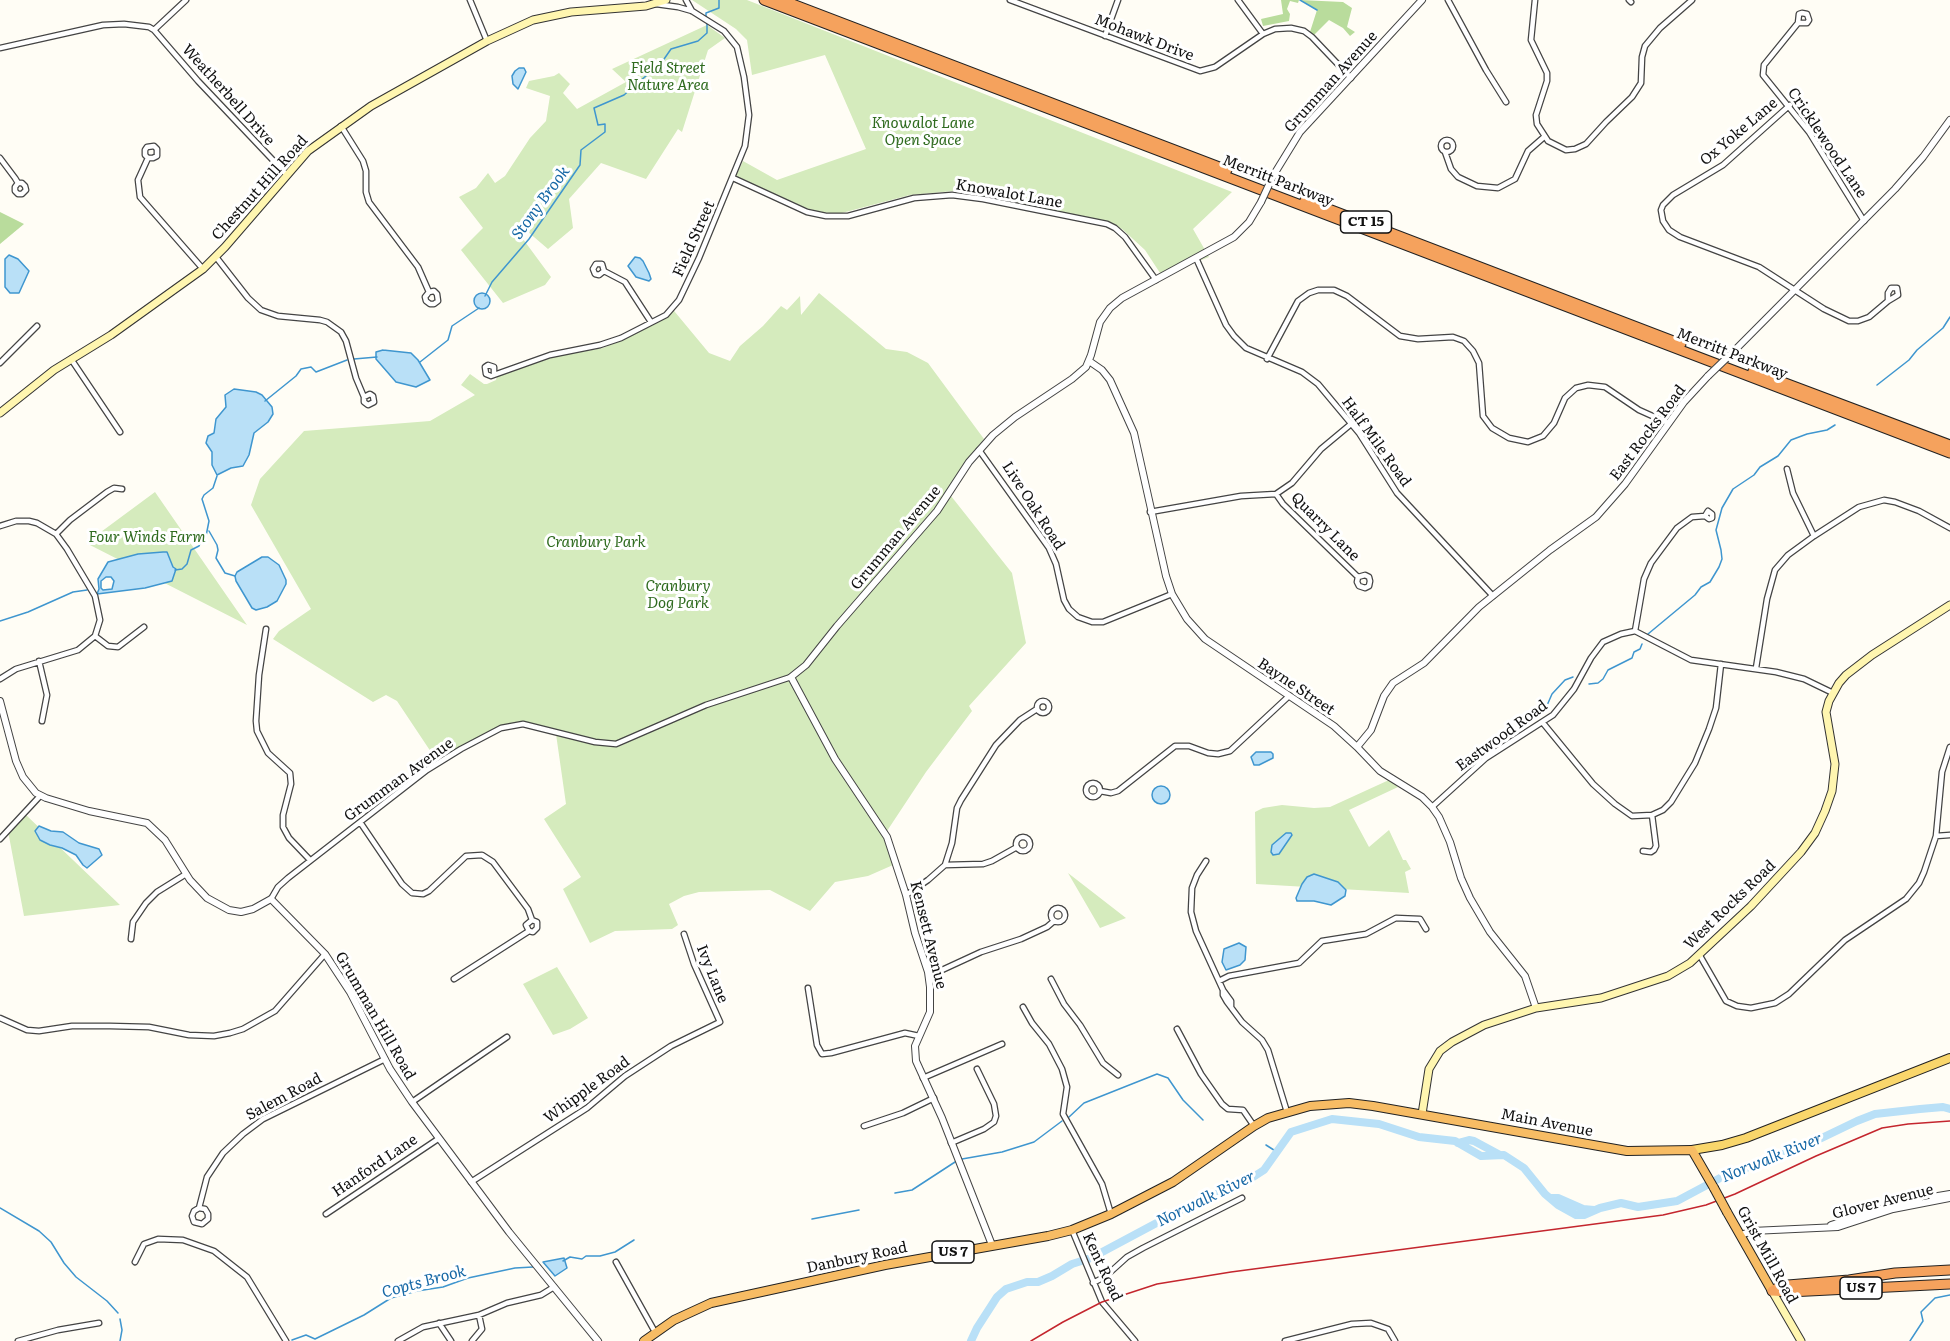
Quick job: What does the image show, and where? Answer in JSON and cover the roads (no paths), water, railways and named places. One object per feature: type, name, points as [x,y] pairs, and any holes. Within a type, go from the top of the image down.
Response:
[{"type":"highway","name":"Merritt Parkway","points":[[764,0],[1950,453]]},
{"type":"highway","name":"Merritt Parkway","points":[[782,0],[1950,446]]},
{"type":"highway","name":"Main Avenue","points":[[1149,1195],[1198,1166],[1254,1126],[1287,1112],[1328,1104],[1348,1103],[1422,1114],[1627,1151],[1692,1150]]},
{"type":"highway","name":"Grist Mill Road","points":[[1692,1150],[1772,1291]]},
{"type":"highway","name":"Danbury Road","points":[[644,1341],[674,1320],[711,1303],[885,1265],[1048,1236],[1072,1230],[1149,1195]]},
{"type":"highway","name":"US 7","points":[[1772,1291],[1788,1285],[1841,1281],[1895,1273],[1950,1270]]},
{"type":"highway","name":"US 7","points":[[1772,1291],[1950,1284]]},
{"type":"main road","name":"Chestnut Hill Road","points":[[2,408],[71,359],[111,335],[203,269],[308,151],[371,106],[487,41],[526,23],[549,16],[654,4],[666,0]]},
{"type":"main road","name":"West Rocks Road","points":[[1422,1114],[1429,1069],[1444,1047],[1484,1025],[1536,1008],[1595,999],[1652,982],[1676,972],[1751,906],[1784,873],[1815,832],[1826,811],[1835,764],[1826,712],[1833,693],[1844,677],[1859,664],[1950,606]]},
{"type":"main road","name":"Main Avenue","points":[[1692,1150],[1746,1138],[1950,1058]]},
{"type":"main road","name":"Grist Mill Road","points":[[1772,1291],[1801,1341]]},
{"type":"street","points":[[0,48],[102,25],[124,24],[150,27],[154,30],[186,0]]},
{"type":"street","points":[[470,0],[487,41]]},
{"type":"street","points":[[686,0],[692,11]]},
{"type":"street","name":"Mohawk Drive","points":[[1010,0],[1200,71],[1215,67],[1263,34],[1287,28],[1304,32],[1315,40],[1351,78]]},
{"type":"street","points":[[1105,36],[1118,0]]},
{"type":"street","points":[[1238,0],[1263,34]]},
{"type":"street","name":"Grumman Avenue","points":[[271,899],[281,884],[310,860],[436,764],[508,725],[523,724],[595,742],[616,744],[706,705],[791,677],[806,666],[837,626],[937,511],[979,450],[1004,425],[1080,372],[1089,361],[1096,331],[1104,315],[1122,298],[1240,232],[1261,202],[1300,132],[1421,0]]},
{"type":"street","points":[[1448,0],[1506,102]]},
{"type":"street","points":[[1535,0],[1531,40],[1547,73],[1546,90],[1536,115],[1537,124],[1544,137],[1553,145],[1566,150],[1586,144],[1637,91],[1643,76],[1643,51],[1651,37],[1692,0]]},
{"type":"street","name":"Field Street","points":[[494,374],[550,355],[600,345],[621,338],[666,315],[681,296],[699,258],[733,178],[746,139],[749,119],[748,97],[737,47],[726,32],[692,11],[654,4]]},
{"type":"street","name":"Cricklewood Lane","points":[[1798,23],[1766,62],[1762,71],[1766,79],[1790,105],[1864,221]]},
{"type":"street","name":"Weatherbell Drive","points":[[154,30],[198,81],[287,175]]},
{"type":"street","name":"Ox Yoke Lane","points":[[1790,105],[1723,165],[1673,195],[1664,205],[1660,215],[1666,227],[1673,234],[1760,267],[1794,288]]},
{"type":"street","name":"East Rocks Road","points":[[1357,747],[1371,730],[1384,696],[1394,683],[1424,663],[1493,596],[1550,550],[1596,518],[1627,482],[1668,423],[1708,376],[1794,288],[1864,221],[1915,167],[1950,120]]},
{"type":"street","points":[[341,126],[363,161],[369,202],[418,267],[429,292]]},
{"type":"street","points":[[1445,152],[1451,169],[1458,177],[1477,186],[1498,188],[1515,179],[1528,151],[1544,137]]},
{"type":"street","points":[[0,158],[18,183]]},
{"type":"street","points":[[148,158],[138,180],[140,197],[203,269]]},
{"type":"street","name":"Knowalot Lane","points":[[733,178],[807,212],[826,216],[848,216],[914,198],[952,195],[1107,224],[1125,237],[1156,279]]},
{"type":"street","points":[[216,257],[248,298],[261,310],[278,316],[320,320],[341,332],[364,397]]},
{"type":"street","name":"Half Mile Road","points":[[1196,258],[1229,330],[1246,348],[1309,376],[1363,439],[1397,493],[1493,596]]},
{"type":"street","points":[[604,271],[625,282],[651,322]]},
{"type":"street","points":[[1794,288],[1824,309],[1849,321],[1869,317],[1888,301]]},
{"type":"street","points":[[1267,359],[1298,302],[1318,290],[1334,290],[1347,296],[1400,336],[1418,339],[1453,337],[1464,341],[1473,351],[1479,363],[1484,416],[1492,428],[1509,438],[1528,442],[1544,436],[1554,423],[1565,398],[1576,388],[1588,385],[1605,387],[1639,410],[1668,423]]},
{"type":"street","points":[[0,363],[37,326]]},
{"type":"street","points":[[71,359],[120,432]]},
{"type":"street","name":"Bayne Street","points":[[1089,361],[1102,370],[1110,380],[1132,430],[1160,555],[1172,594],[1188,619],[1205,639],[1334,726],[1380,771],[1418,795],[1432,807],[1450,842],[1470,898],[1490,932],[1525,976],[1536,1008]]},
{"type":"street","points":[[1150,512],[1241,496],[1276,494],[1292,483],[1321,449],[1351,424]]},
{"type":"street","name":"Live Oak Road","points":[[979,450],[1049,548],[1056,564],[1064,600],[1078,617],[1092,622],[1103,622],[1172,594]]},
{"type":"street","points":[[1787,469],[1793,493],[1814,536]]},
{"type":"street","points":[[56,534],[70,520],[107,492],[114,488],[122,489]]},
{"type":"street","name":"Quarry Lane","points":[[1276,494],[1283,504],[1358,577]]},
{"type":"street","points":[[1756,668],[1767,599],[1775,570],[1788,555],[1814,536],[1859,507],[1884,500],[1900,503],[1950,528]]},
{"type":"street","points":[[1705,516],[1692,517],[1677,528],[1651,562],[1644,579],[1635,631],[1691,660],[1756,668],[1803,679],[1833,693]]},
{"type":"street","points":[[0,526],[16,521],[29,521],[56,534],[67,549],[98,606],[100,620],[94,636],[78,650],[16,669],[0,680]]},
{"type":"street","points":[[94,636],[108,646],[118,647],[144,627]]},
{"type":"street","points":[[266,629],[259,675],[257,731],[268,753],[290,773],[291,784],[283,815],[283,827],[289,838],[310,860]]},
{"type":"street","name":"Eastwood Road","points":[[1432,807],[1486,758],[1543,723],[1563,704],[1603,642],[1635,631]]},
{"type":"street","points":[[39,661],[46,695],[42,721]]},
{"type":"street","points":[[1543,723],[1593,784],[1615,804],[1632,816],[1652,815],[1663,810],[1671,802],[1700,752],[1716,708],[1721,664]]},
{"type":"street","name":"Kensett Avenue","points":[[791,677],[835,759],[887,837],[906,895],[928,976],[931,1006],[914,1052],[916,1061],[934,1098],[992,1245]]},
{"type":"street","points":[[1100,791],[1111,793],[1118,791],[1175,746],[1189,746],[1218,754],[1230,751],[1289,696]]},
{"type":"street","points":[[0,701],[19,769],[27,783],[40,796],[89,811],[147,823],[165,840],[199,891],[214,903],[229,910],[248,911],[271,899]]},
{"type":"street","points":[[906,895],[945,865],[952,843],[957,808],[961,800],[1003,735],[1025,715],[1036,709]]},
{"type":"street","points":[[0,728],[6,724]]},
{"type":"street","points":[[1699,954],[1727,1002],[1751,1008],[1775,1003],[1789,994],[1845,940],[1910,896],[1924,872],[1936,836],[1942,772],[1950,747]]},
{"type":"street","points":[[0,838],[40,796]]},
{"type":"street","points":[[1643,851],[1651,852],[1656,846],[1652,815]]},
{"type":"street","points":[[360,822],[402,884],[412,894],[423,894],[429,891],[466,856],[482,855],[493,862],[528,909],[532,920],[536,921],[538,926],[535,931],[529,931],[454,979]]},
{"type":"street","points":[[1936,836],[1950,835]]},
{"type":"street","points":[[945,865],[983,864],[1017,847]]},
{"type":"street","points":[[1206,861],[1192,888],[1191,912],[1196,931],[1223,990],[1227,992],[1231,1007],[1242,1022],[1262,1040],[1268,1050],[1287,1112]]},
{"type":"street","points":[[131,939],[133,922],[146,903],[157,892],[186,874]]},
{"type":"street","name":"Grumman Hill Road","points":[[271,899],[325,954],[350,992],[385,1059],[438,1139],[598,1341]]},
{"type":"street","points":[[1219,981],[1233,975],[1299,963],[1322,941],[1366,934],[1396,918],[1420,919],[1426,929]]},
{"type":"street","points":[[529,931],[526,925],[532,920]]},
{"type":"street","points":[[928,976],[981,952],[1021,939],[1047,927],[1054,921]]},
{"type":"street","name":"Ivy Lane","points":[[684,934],[694,964],[720,1022]]},
{"type":"street","points":[[0,1018],[27,1030],[39,1031],[72,1026],[101,1026],[149,1027],[189,1035],[214,1036],[230,1033],[253,1024],[275,1011],[325,954]]},
{"type":"street","points":[[1051,979],[1064,1004],[1103,1063],[1118,1075]]},
{"type":"street","points":[[808,988],[817,1045],[822,1054],[905,1033],[919,1036]]},
{"type":"street","points":[[1023,1007],[1032,1023],[1049,1044],[1062,1069],[1067,1087],[1064,1114],[1102,1184],[1111,1214]]},
{"type":"street","name":"Whipple Road","points":[[471,1182],[586,1108],[625,1076],[671,1046],[720,1022]]},
{"type":"street","points":[[1177,1029],[1201,1074],[1222,1104],[1228,1109],[1243,1110],[1254,1126]]},
{"type":"street","points":[[412,1102],[507,1037]]},
{"type":"street","points":[[923,1078],[1002,1044]]},
{"type":"street","name":"Salem Road","points":[[200,1208],[207,1177],[216,1162],[233,1142],[252,1126],[385,1059]]},
{"type":"street","points":[[951,1143],[984,1129],[994,1122],[996,1116],[994,1104],[977,1070]]},
{"type":"street","points":[[864,1126],[903,1113],[934,1098]]},
{"type":"street","name":"Hanford Lane","points":[[326,1214],[438,1139]]},
{"type":"street","name":"Glover Avenue","points":[[1741,1234],[1752,1231],[1822,1228],[1888,1206],[1950,1196]]},
{"type":"street","points":[[1093,1283],[1106,1276],[1136,1252],[1242,1198]]},
{"type":"street","name":"Kent Road","points":[[1072,1230],[1103,1305],[1135,1341]]},
{"type":"street","points":[[135,1262],[144,1244],[158,1239],[183,1240],[213,1251],[247,1277],[286,1341]]},
{"type":"street","points":[[616,1262],[655,1332]]},
{"type":"street","points":[[398,1341],[423,1327],[479,1316],[507,1303],[541,1295],[554,1287]]},
{"type":"street","points":[[472,1341],[482,1329],[479,1316]]},
{"type":"street","points":[[18,1341],[58,1330],[99,1323]]},
{"type":"street","points":[[439,1323],[451,1341]]},
{"type":"street","points":[[1285,1341],[1352,1324],[1371,1323],[1388,1329],[1395,1341]]},
{"type":"water","points":[[519,68],[524,68],[526,72],[518,89],[513,84],[512,76]]},
{"type":"water","points":[[9,255],[18,259],[29,271],[19,293],[10,293],[5,287],[5,259]]},
{"type":"water","points":[[635,257],[643,261],[651,279],[649,281],[636,277],[628,266]]},
{"type":"water","points":[[482,293],[490,301],[482,309],[474,301]]},
{"type":"water","points":[[383,350],[411,353],[430,380],[416,387],[396,382],[376,359],[376,352]]},
{"type":"water","points":[[234,389],[262,395],[272,407],[273,414],[268,422],[254,433],[249,455],[243,466],[231,468],[217,475],[212,465],[212,452],[206,443],[208,436],[214,433],[216,419],[226,407],[225,395]]},
{"type":"water","points":[[167,552],[176,569],[172,581],[145,588],[97,594],[98,579],[108,562],[138,554]],"holes":[[[106,577],[111,577],[114,581],[112,589],[103,590],[101,581]]]},
{"type":"water","points":[[262,557],[268,557],[279,565],[286,584],[277,601],[256,610],[252,608],[235,576],[237,572]]},
{"type":"water","points":[[1256,752],[1271,752],[1273,758],[1254,765],[1251,757]]},
{"type":"water","points":[[1161,786],[1167,789],[1170,795],[1167,801],[1161,804],[1155,801],[1152,795],[1155,789]]},
{"type":"water","points":[[39,826],[51,831],[63,832],[79,843],[99,849],[102,855],[87,868],[76,855],[40,840],[35,831]]},
{"type":"water","points":[[1286,833],[1292,835],[1279,854],[1273,855],[1272,845]]},
{"type":"water","points":[[1314,874],[1338,882],[1346,890],[1345,896],[1331,905],[1314,901],[1297,901],[1296,898],[1302,884],[1307,877]]},
{"type":"water","points":[[1239,943],[1246,947],[1245,960],[1240,965],[1226,970],[1222,962],[1224,949]]},
{"type":"water","points":[[564,1258],[567,1268],[555,1276],[543,1262]]},
{"type":"waterway","name":"Stony Brook","points":[[706,18],[706,13],[719,8],[719,0]]},
{"type":"waterway","points":[[1300,0],[1317,10]]},
{"type":"waterway","name":"Stony Brook","points":[[485,296],[492,282],[529,239],[580,165],[581,150],[605,132],[605,124],[598,125],[594,108],[624,95],[662,62],[671,49],[698,41],[707,33],[707,23]]},
{"type":"waterway","name":"Stony Brook","points":[[420,362],[448,340],[452,326],[479,308]]},
{"type":"waterway","points":[[1877,385],[1909,360],[1943,328],[1950,317]]},
{"type":"waterway","name":"Stony Brook","points":[[354,359],[377,357]]},
{"type":"waterway","name":"Stony Brook","points":[[265,401],[296,376],[301,369],[311,367],[316,372],[347,360]]},
{"type":"waterway","points":[[1648,634],[1695,595],[1701,587],[1710,582],[1719,567],[1722,559],[1716,530],[1722,508],[1733,489],[1778,456],[1791,440],[1827,430],[1835,425]]},
{"type":"waterway","name":"Stony Brook","points":[[175,570],[182,569],[187,564],[191,550],[199,546],[206,536],[209,521],[202,499],[213,488],[217,476]]},
{"type":"waterway","points":[[209,531],[217,545],[216,558],[225,573],[235,576]]},
{"type":"waterway","name":"Stony Brook","points":[[0,621],[28,612],[73,592],[87,590]]},
{"type":"waterway","points":[[1589,684],[1598,683],[1608,670],[1632,658],[1634,652],[1640,649],[1642,644]]},
{"type":"waterway","points":[[1545,710],[1552,694],[1565,680],[1573,677]]},
{"type":"waterway","name":"Copts Brook","points":[[1069,1117],[1084,1103],[1157,1074],[1168,1078],[1183,1100],[1203,1120]]},
{"type":"waterway","name":"Norwalk River","points":[[971,1341],[997,1297],[1006,1289],[1027,1282],[1038,1282],[1052,1276],[1072,1264],[1091,1258],[1194,1203],[1247,1181],[1264,1170],[1291,1132],[1332,1119],[1379,1124],[1419,1137],[1455,1141],[1481,1156],[1504,1155],[1524,1168],[1545,1194],[1558,1205],[1576,1215],[1584,1215],[1621,1203],[1638,1207],[1677,1201],[1722,1177],[1805,1146],[1875,1114],[1943,1107],[1950,1109]]},
{"type":"waterway","name":"Copts Brook","points":[[962,1159],[1002,1152],[1034,1142],[1062,1121]]},
{"type":"waterway","name":"Norwalk River","points":[[1458,1143],[1474,1141],[1500,1155]]},
{"type":"waterway","name":"Copts Brook","points":[[1266,1145],[1277,1152]]},
{"type":"waterway","name":"Copts Brook","points":[[895,1193],[912,1190],[955,1162]]},
{"type":"waterway","name":"Norwalk River","points":[[1551,1198],[1558,1198],[1583,1209],[1594,1210]]},
{"type":"waterway","name":"Copts Brook","points":[[0,1208],[39,1231],[51,1242],[76,1277],[107,1301],[118,1313]]},
{"type":"waterway","name":"Copts Brook","points":[[812,1219],[859,1210]]},
{"type":"waterway","name":"Copts Brook","points":[[563,1261],[570,1257],[582,1259],[586,1256],[600,1256],[615,1252],[634,1240]]},
{"type":"waterway","name":"Copts Brook","points":[[292,1340],[306,1335],[315,1339],[364,1315],[391,1298],[443,1287],[468,1278],[515,1268],[533,1267]]},
{"type":"waterway","points":[[1910,1341],[1923,1321],[1921,1312],[1935,1298],[1950,1295]]},
{"type":"waterway","name":"Copts Brook","points":[[120,1319],[122,1330],[120,1341]]},
{"type":"railway","points":[[1031,1341],[1102,1302],[1157,1284],[1231,1272],[1663,1215],[1706,1205],[1735,1194],[1882,1128],[1950,1121]]},
{"type":"park label","name":"Field Street Nature Area","points":[[668,78]]},
{"type":"park label","name":"Knowalot Lane Open Space","points":[[923,132]]},
{"type":"park label","name":"Four Winds Farm","points":[[147,538]]},
{"type":"park label","name":"Cranbury Park","points":[[596,543]]},
{"type":"park label","name":"Cranbury Dog Park","points":[[678,596]]}]
